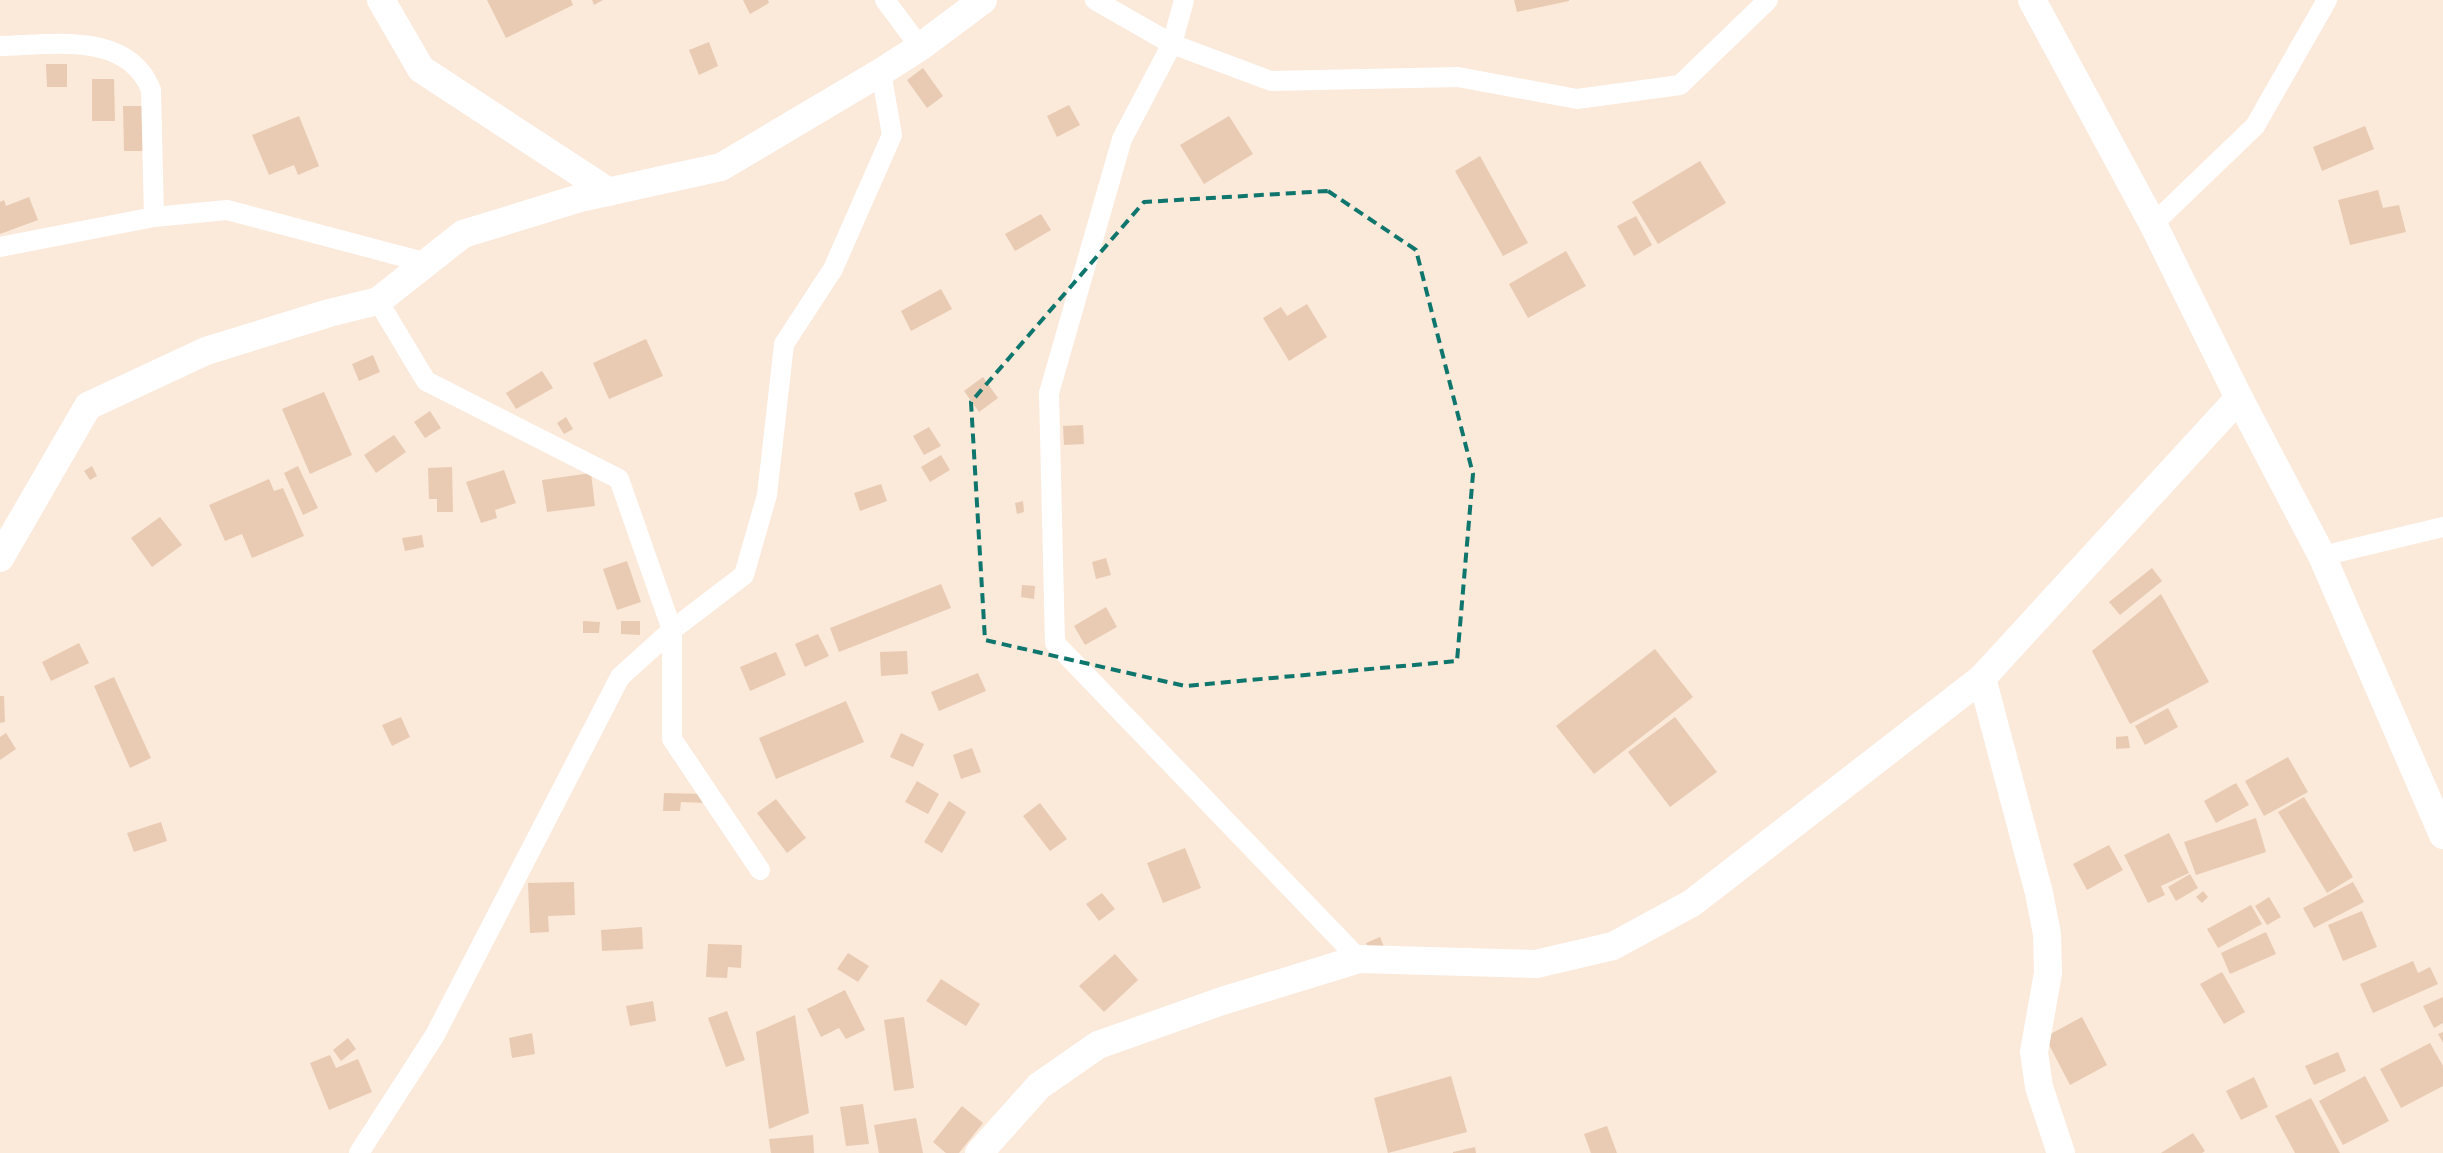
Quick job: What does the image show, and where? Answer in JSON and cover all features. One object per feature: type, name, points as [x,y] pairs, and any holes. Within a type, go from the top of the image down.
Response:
[{"type":"street","points":[[381,0],[421,69],[609,192]]},
{"type":"street","points":[[0,558],[88,406],[206,351],[329,313],[378,301],[463,234],[580,198],[720,167],[881,72],[920,47],[984,0]]},
{"type":"street","points":[[2032,0],[2153,224],[2239,398],[2322,556],[2443,835]]},
{"type":"street","points":[[980,1153],[1038,1086],[1098,1045],[1222,1001],[1359,959],[1536,964],[1613,946],[1692,903],[1982,678],[2239,398]]},
{"type":"street","points":[[1982,678],[2040,892],[2047,934],[2048,974],[2034,1052],[2039,1087],[2061,1153]]},
{"type":"lane","points":[[884,0],[920,47]]},
{"type":"lane","points":[[1095,0],[1172,44],[1271,81],[1458,77],[1577,99],[1680,85],[1768,0]]},
{"type":"lane","points":[[1184,0],[1172,44],[1122,139],[1049,393],[1055,643],[1359,959]]},
{"type":"lane","points":[[2153,224],[2255,126],[2327,0]]},
{"type":"lane","points":[[0,46],[74,44],[114,51],[133,63],[145,75],[151,90],[154,217]]},
{"type":"lane","points":[[360,1153],[435,1035],[620,677],[672,630],[744,575],[767,494],[784,344],[833,270],[892,135],[881,72]]},
{"type":"lane","points":[[0,246],[154,217],[227,210],[427,263]]},
{"type":"lane","points":[[378,301],[426,381],[619,480],[672,630],[672,739],[760,870]]},
{"type":"lane","points":[[2322,556],[2443,527]]},
{"type":"highlighted area","points":[[1328,191],[1416,250],[1473,474],[1457,661],[1185,686],[985,640],[971,402],[1144,202]]},
{"type":"building","points":[[487,0],[571,0],[573,5],[506,38]]},
{"type":"building","points":[[592,0],[603,0],[594,5]]},
{"type":"building","points":[[743,0],[768,0],[769,3],[750,14]]},
{"type":"building","points":[[1514,0],[1569,0],[1569,1],[1517,12]]},
{"type":"building","points":[[709,42],[718,66],[699,75],[689,50]]},
{"type":"building","points":[[46,64],[67,64],[67,87],[47,87]]},
{"type":"building","points":[[923,68],[943,96],[927,108],[907,80]]},
{"type":"building","points":[[92,79],[114,79],[115,121],[92,121]]},
{"type":"building","points":[[1069,105],[1080,125],[1057,137],[1047,116]]},
{"type":"building","points":[[123,106],[145,106],[146,151],[124,151]]},
{"type":"building","points":[[299,116],[319,166],[298,175],[294,165],[269,175],[252,135]]},
{"type":"building","points":[[1229,116],[1253,154],[1204,184],[1180,145]]},
{"type":"building","points":[[2365,126],[2374,149],[2322,171],[2313,147]]},
{"type":"building","points":[[1480,156],[1528,243],[1503,256],[1455,171]]},
{"type":"building","points":[[1700,161],[1726,203],[1658,244],[1632,202]]},
{"type":"building","points":[[2378,190],[2383,208],[2399,205],[2406,232],[2350,245],[2338,200]]},
{"type":"building","points":[[29,197],[38,220],[0,234],[0,202],[4,200],[6,206]]},
{"type":"building","points":[[1041,214],[1051,230],[1015,251],[1005,234]]},
{"type":"building","points":[[1636,216],[1652,245],[1634,256],[1617,226]]},
{"type":"building","points":[[1566,251],[1586,286],[1528,318],[1509,284]]},
{"type":"building","points":[[941,289],[952,309],[911,331],[901,311]]},
{"type":"building","points":[[1307,304],[1327,337],[1289,361],[1263,318],[1281,307],[1287,316]]},
{"type":"building","points":[[646,339],[663,376],[609,399],[593,363]]},
{"type":"building","points":[[373,355],[380,372],[359,381],[352,364]]},
{"type":"building","points":[[542,371],[553,388],[516,409],[506,393]]},
{"type":"building","points":[[983,377],[998,398],[979,412],[964,391]]},
{"type":"building","points":[[324,392],[352,455],[310,474],[282,409]]},
{"type":"building","points":[[430,411],[441,428],[425,438],[414,422]]},
{"type":"building","points":[[566,417],[573,429],[564,434],[557,423]]},
{"type":"building","points":[[1083,425],[1084,444],[1064,445],[1063,426]]},
{"type":"building","points":[[929,427],[941,446],[924,455],[913,436]]},
{"type":"building","points":[[394,435],[406,452],[376,473],[364,455]]},
{"type":"building","points":[[941,455],[950,470],[930,482],[921,467]]},
{"type":"building","points":[[92,466],[97,476],[90,480],[84,471]]},
{"type":"building","points":[[298,466],[318,508],[303,515],[284,473]]},
{"type":"building","points":[[452,467],[453,512],[437,512],[437,499],[429,499],[428,468]]},
{"type":"building","points":[[504,470],[516,503],[495,510],[497,518],[481,523],[466,482]]},
{"type":"building","points":[[591,473],[595,506],[547,512],[542,480]]},
{"type":"building","points":[[269,479],[274,491],[283,488],[304,536],[252,558],[242,534],[225,541],[209,505]]},
{"type":"building","points":[[881,484],[887,501],[860,511],[854,493]]},
{"type":"building","points":[[1023,501],[1024,512],[1017,514],[1015,503]]},
{"type":"building","points":[[160,517],[182,545],[152,567],[131,538]]},
{"type":"building","points":[[422,535],[424,547],[405,551],[402,538]]},
{"type":"building","points":[[1106,558],[1111,575],[1096,579],[1092,562]]},
{"type":"building","points":[[627,561],[641,602],[617,610],[603,569]]},
{"type":"building","points":[[2152,568],[2162,581],[2120,615],[2109,602]]},
{"type":"building","points":[[941,584],[951,608],[839,652],[830,628]]},
{"type":"building","points":[[1022,585],[1035,586],[1034,599],[1021,597]]},
{"type":"building","points":[[2161,594],[2209,682],[2130,724],[2092,651]]},
{"type":"building","points":[[1106,607],[1117,627],[1085,645],[1074,626]]},
{"type":"building","points":[[583,621],[600,622],[599,633],[583,633]]},
{"type":"building","points":[[621,621],[640,621],[640,635],[621,634]]},
{"type":"building","points":[[818,634],[829,656],[805,667],[795,644]]},
{"type":"building","points":[[79,643],[89,663],[51,681],[42,662]]},
{"type":"building","points":[[1655,649],[1693,697],[1594,774],[1556,726]]},
{"type":"building","points":[[907,651],[908,674],[881,676],[880,652]]},
{"type":"building","points":[[776,652],[786,675],[750,691],[740,667]]},
{"type":"building","points":[[978,673],[986,691],[939,711],[931,692]]},
{"type":"building","points":[[114,677],[151,758],[130,768],[94,686]]},
{"type":"building","points":[[0,696],[4,696],[5,722],[0,723]]},
{"type":"building","points":[[846,701],[864,742],[776,779],[759,738]]},
{"type":"building","points":[[2168,708],[2178,727],[2145,745],[2135,726]]},
{"type":"building","points":[[401,717],[410,737],[392,746],[382,725]]},
{"type":"building","points":[[1675,717],[1717,772],[1670,807],[1628,752]]},
{"type":"building","points":[[6,733],[16,749],[0,760],[0,737]]},
{"type":"building","points":[[901,733],[924,744],[913,767],[890,757]]},
{"type":"building","points":[[2128,736],[2130,748],[2116,749],[2116,737]]},
{"type":"building","points":[[972,748],[981,772],[961,779],[953,755]]},
{"type":"building","points":[[2288,757],[2308,792],[2264,816],[2245,781]]},
{"type":"building","points":[[917,781],[939,794],[928,814],[905,802]]},
{"type":"building","points":[[2236,783],[2249,805],[2216,823],[2204,801]]},
{"type":"building","points":[[664,793],[706,794],[706,803],[681,802],[680,811],[663,811]]},
{"type":"building","points":[[2304,797],[2353,877],[2327,893],[2278,812]]},
{"type":"building","points":[[776,799],[806,838],[787,853],[757,813]]},
{"type":"building","points":[[949,801],[966,812],[942,853],[924,842]]},
{"type":"building","points":[[1040,803],[1067,839],[1050,851],[1023,816]]},
{"type":"building","points":[[2256,818],[2266,852],[2196,875],[2184,842]]},
{"type":"building","points":[[161,822],[167,841],[134,852],[127,833]]},
{"type":"building","points":[[2169,833],[2189,873],[2161,886],[2165,895],[2148,903],[2124,855]]},
{"type":"building","points":[[2109,845],[2123,870],[2087,890],[2073,864]]},
{"type":"building","points":[[1185,848],[1201,888],[1163,903],[1147,863]]},
{"type":"building","points":[[2190,874],[2198,888],[2176,901],[2168,887]]},
{"type":"building","points":[[574,882],[575,915],[548,916],[549,932],[530,933],[528,883]]},
{"type":"building","points":[[2353,882],[2364,902],[2314,928],[2303,908]]},
{"type":"building","points":[[2203,891],[2208,897],[2202,903],[2196,897]]},
{"type":"building","points":[[1102,893],[1115,909],[1099,921],[1086,904]]},
{"type":"building","points":[[2269,897],[2281,917],[2267,925],[2255,906]]},
{"type":"building","points":[[2251,905],[2262,924],[2218,948],[2207,929]]},
{"type":"building","points":[[2362,911],[2377,947],[2343,961],[2328,925]]},
{"type":"building","points":[[642,927],[643,949],[602,951],[601,930]]},
{"type":"building","points":[[2266,932],[2276,954],[2230,974],[2221,953]]},
{"type":"building","points":[[1380,937],[1384,947],[1371,953],[1366,943]]},
{"type":"building","points":[[708,944],[742,945],[741,968],[728,967],[727,978],[706,977]]},
{"type":"building","points":[[848,953],[869,966],[858,982],[837,969]]},
{"type":"building","points":[[1115,954],[1138,980],[1104,1012],[1079,986]]},
{"type":"building","points":[[2413,961],[2418,973],[2430,967],[2438,984],[2373,1013],[2360,984]]},
{"type":"building","points":[[2222,972],[2245,1012],[2224,1024],[2200,984]]},
{"type":"building","points":[[941,979],[980,1004],[966,1026],[926,1001]]},
{"type":"building","points":[[845,990],[865,1030],[846,1039],[839,1028],[821,1037],[807,1009]]},
{"type":"building","points":[[2443,997],[2443,1023],[2434,1028],[2423,1006]]},
{"type":"building","points":[[653,1001],[656,1021],[630,1026],[626,1006]]},
{"type":"building","points":[[727,1011],[745,1060],[726,1067],[708,1018]]},
{"type":"building","points":[[795,1015],[809,1113],[769,1129],[756,1032]]},
{"type":"building","points":[[904,1017],[914,1088],[894,1091],[884,1020]]},
{"type":"building","points":[[2082,1017],[2107,1065],[2070,1085],[2045,1037]]},
{"type":"building","points":[[2443,1032],[2443,1043],[2438,1034]]},
{"type":"building","points":[[532,1033],[535,1054],[512,1058],[509,1038]]},
{"type":"building","points":[[348,1038],[356,1049],[341,1061],[333,1050]]},
{"type":"building","points":[[2430,1043],[2443,1066],[2443,1086],[2401,1108],[2380,1069]]},
{"type":"building","points":[[2338,1052],[2346,1071],[2314,1085],[2305,1066]]},
{"type":"building","points":[[330,1055],[336,1068],[358,1059],[372,1092],[329,1110],[310,1063]]},
{"type":"building","points":[[1451,1076],[1467,1132],[1388,1153],[1374,1098]]},
{"type":"building","points":[[2365,1076],[2389,1121],[2343,1145],[2319,1101]]},
{"type":"building","points":[[2254,1077],[2268,1107],[2241,1120],[2226,1091]]},
{"type":"building","points":[[2311,1098],[2340,1153],[2295,1153],[2275,1116]]},
{"type":"building","points":[[863,1104],[869,1144],[846,1146],[840,1107]]},
{"type":"building","points":[[962,1106],[983,1123],[959,1153],[946,1153],[933,1142]]},
{"type":"building","points":[[916,1118],[923,1153],[879,1153],[874,1125]]},
{"type":"building","points":[[1607,1126],[1617,1153],[1591,1153],[1584,1134]]},
{"type":"building","points":[[2193,1133],[2205,1151],[2202,1153],[2161,1153]]},
{"type":"building","points":[[813,1135],[814,1153],[771,1153],[769,1139]]},
{"type":"building","points":[[1475,1147],[1476,1153],[1453,1153],[1453,1152]]}]
